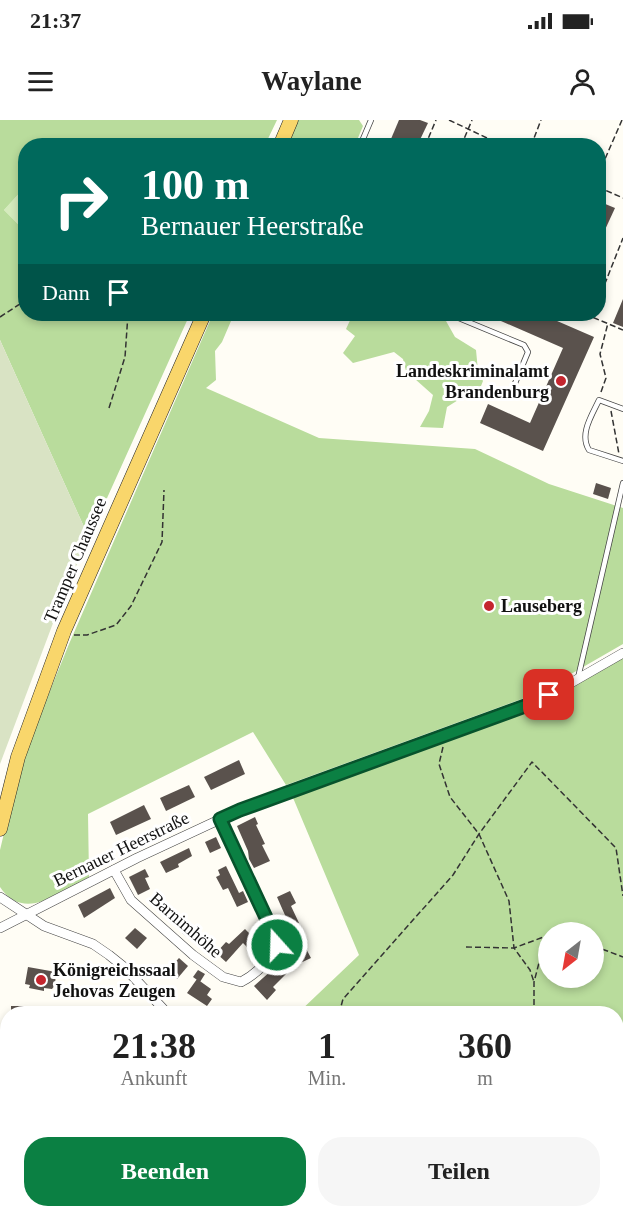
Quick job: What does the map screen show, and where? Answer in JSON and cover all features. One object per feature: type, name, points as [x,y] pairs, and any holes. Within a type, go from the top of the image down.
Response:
[{"type":"main road","points":[[283,138],[291,120]]},
{"type":"main road","name":"Tramper Chaussee","points":[[0,829],[18,757],[64,631],[201,321]]},
{"type":"street","name":"Bernauer Heerstraße","points":[[0,928],[240,810],[536,702],[623,653]]},
{"type":"street","name":"Barnimhöhe","points":[[114,870],[131,900],[193,955],[223,977],[241,982],[249,978],[273,954],[277,945],[220,819]]},
{"type":"street","points":[[0,897],[44,926],[93,944],[124,967],[161,1006]]},
{"type":"lane","points":[[363,138],[371,120]]},
{"type":"lane","points":[[465,321],[524,345],[528,352],[511,393]]},
{"type":"lane","points":[[622,460],[590,450],[587,448],[585,436],[587,425],[599,400],[623,409]]},
{"type":"lane","points":[[578,680],[623,483]]},
{"type":"path","points":[[428,138],[436,120]]},
{"type":"path","points":[[449,120],[487,138]]},
{"type":"path","points":[[464,138],[472,120]]},
{"type":"path","points":[[534,138],[541,120]]},
{"type":"path","points":[[606,157],[622,120]]},
{"type":"path","points":[[606,191],[623,198]]},
{"type":"path","points":[[606,281],[623,238]]},
{"type":"path","points":[[0,317],[18,305]]},
{"type":"path","points":[[109,408],[124,357],[127,321]]},
{"type":"path","points":[[604,321],[623,330]]},
{"type":"path","points":[[599,400],[606,378],[600,354],[608,323]]},
{"type":"path","points":[[610,404],[622,460]]},
{"type":"path","points":[[64,631],[75,635],[87,635],[116,625],[131,606],[162,542],[164,490]]},
{"type":"path","points":[[443,743],[439,764],[450,797],[479,834],[509,901],[514,948],[530,970],[534,982]]},
{"type":"path","points":[[341,1006],[343,999],[453,875],[479,834],[532,762],[616,848],[623,896]]},
{"type":"path","points":[[466,947],[514,948],[538,939]]},
{"type":"path","points":[[604,950],[623,957]]},
{"type":"path","points":[[534,1006],[534,982],[538,969]]},
{"type":"green space","points":[[0,120],[277,120],[268,138],[18,138],[18,195],[4,210],[18,224],[18,321],[187,321],[89,538],[0,340]]},
{"type":"green space","points":[[298,120],[359,120],[363,126],[358,138],[290,138]]},
{"type":"green space","points":[[18,195],[18,224],[4,210]]},
{"type":"green space","points":[[210,321],[231,321],[222,342],[215,351],[216,380],[206,388],[319,438],[475,449],[549,484],[623,508],[623,644],[538,693],[286,785],[253,732],[88,814],[89,877],[43,901],[31,904],[20,903],[10,898],[0,887],[0,850],[21,762],[69,644]]},
{"type":"green space","points":[[350,321],[446,321],[455,337],[476,350],[478,371],[483,381],[477,396],[463,397],[447,407],[443,428],[420,427],[429,411],[433,395],[406,371],[403,359],[394,352],[353,363],[343,353],[355,336],[346,329]]},
{"type":"green space","points":[[0,340],[89,538],[67,586],[0,764]]},
{"type":"green space","points":[[623,657],[623,1006],[305,1006],[359,955],[291,793],[539,707]]},
{"type":"building","points":[[399,120],[420,120],[428,123],[421,138],[391,138]]},
{"type":"building","points":[[606,204],[615,208],[606,228]]},
{"type":"building","points":[[623,299],[623,327],[613,323]]},
{"type":"building","name":"Landeskriminalamt Brandenburg","points":[[501,321],[557,321],[594,337],[543,451],[480,423],[488,404],[530,423],[563,348]]},
{"type":"building","points":[[596,483],[611,488],[608,499],[593,494]]},
{"type":"building","points":[[239,760],[245,774],[211,790],[204,777]]},
{"type":"building","points":[[189,785],[195,797],[166,811],[160,798]]},
{"type":"building","points":[[144,805],[151,819],[116,835],[110,822]]},
{"type":"building","points":[[255,817],[258,824],[256,825],[265,844],[262,845],[270,861],[254,868],[237,826]]},
{"type":"building","points":[[216,837],[221,848],[210,853],[205,842]]},
{"type":"building","points":[[189,848],[192,856],[178,864],[179,867],[166,873],[160,862]]},
{"type":"building","points":[[226,866],[239,893],[243,891],[248,902],[237,907],[228,888],[223,890],[216,877],[220,875],[218,870]]},
{"type":"building","points":[[145,869],[149,877],[145,878],[150,889],[138,895],[129,877]]},
{"type":"building","points":[[110,888],[115,898],[84,918],[78,905]]},
{"type":"building","points":[[290,891],[296,903],[291,906],[300,931],[289,936],[283,924],[288,922],[277,897]]},
{"type":"building","points":[[171,906],[209,942],[202,949],[164,914]]},
{"type":"building","points":[[135,928],[147,938],[137,949],[125,938]]},
{"type":"building","points":[[245,929],[255,939],[247,947],[243,943],[226,962],[216,953],[226,942],[229,944]]},
{"type":"building","points":[[304,945],[311,958],[296,965],[294,950]]},
{"type":"building","points":[[179,958],[188,966],[177,979],[168,970]]},
{"type":"building","points":[[282,961],[291,969],[273,987],[276,990],[267,1000],[254,986]]},
{"type":"building","name":"Königreichssaal Jehovas Zeugen","points":[[28,967],[56,972],[55,985],[52,989],[44,988],[44,991],[29,988],[30,985],[25,984]]},
{"type":"building","points":[[198,970],[205,974],[200,982],[193,977]]},
{"type":"building","points":[[197,979],[211,989],[207,995],[212,999],[207,1006],[187,993]]},
{"type":"place","name":"Landeskriminalamt Brandenburg","points":[[561,381]]},
{"type":"place","name":"Lauseberg","points":[[489,606]]},
{"type":"place","name":"Königreichssaal Jehovas Zeugen","points":[[41,980]]},
{"type":"route","points":[[277,945],[220,819],[536,702],[549,695]]}]
